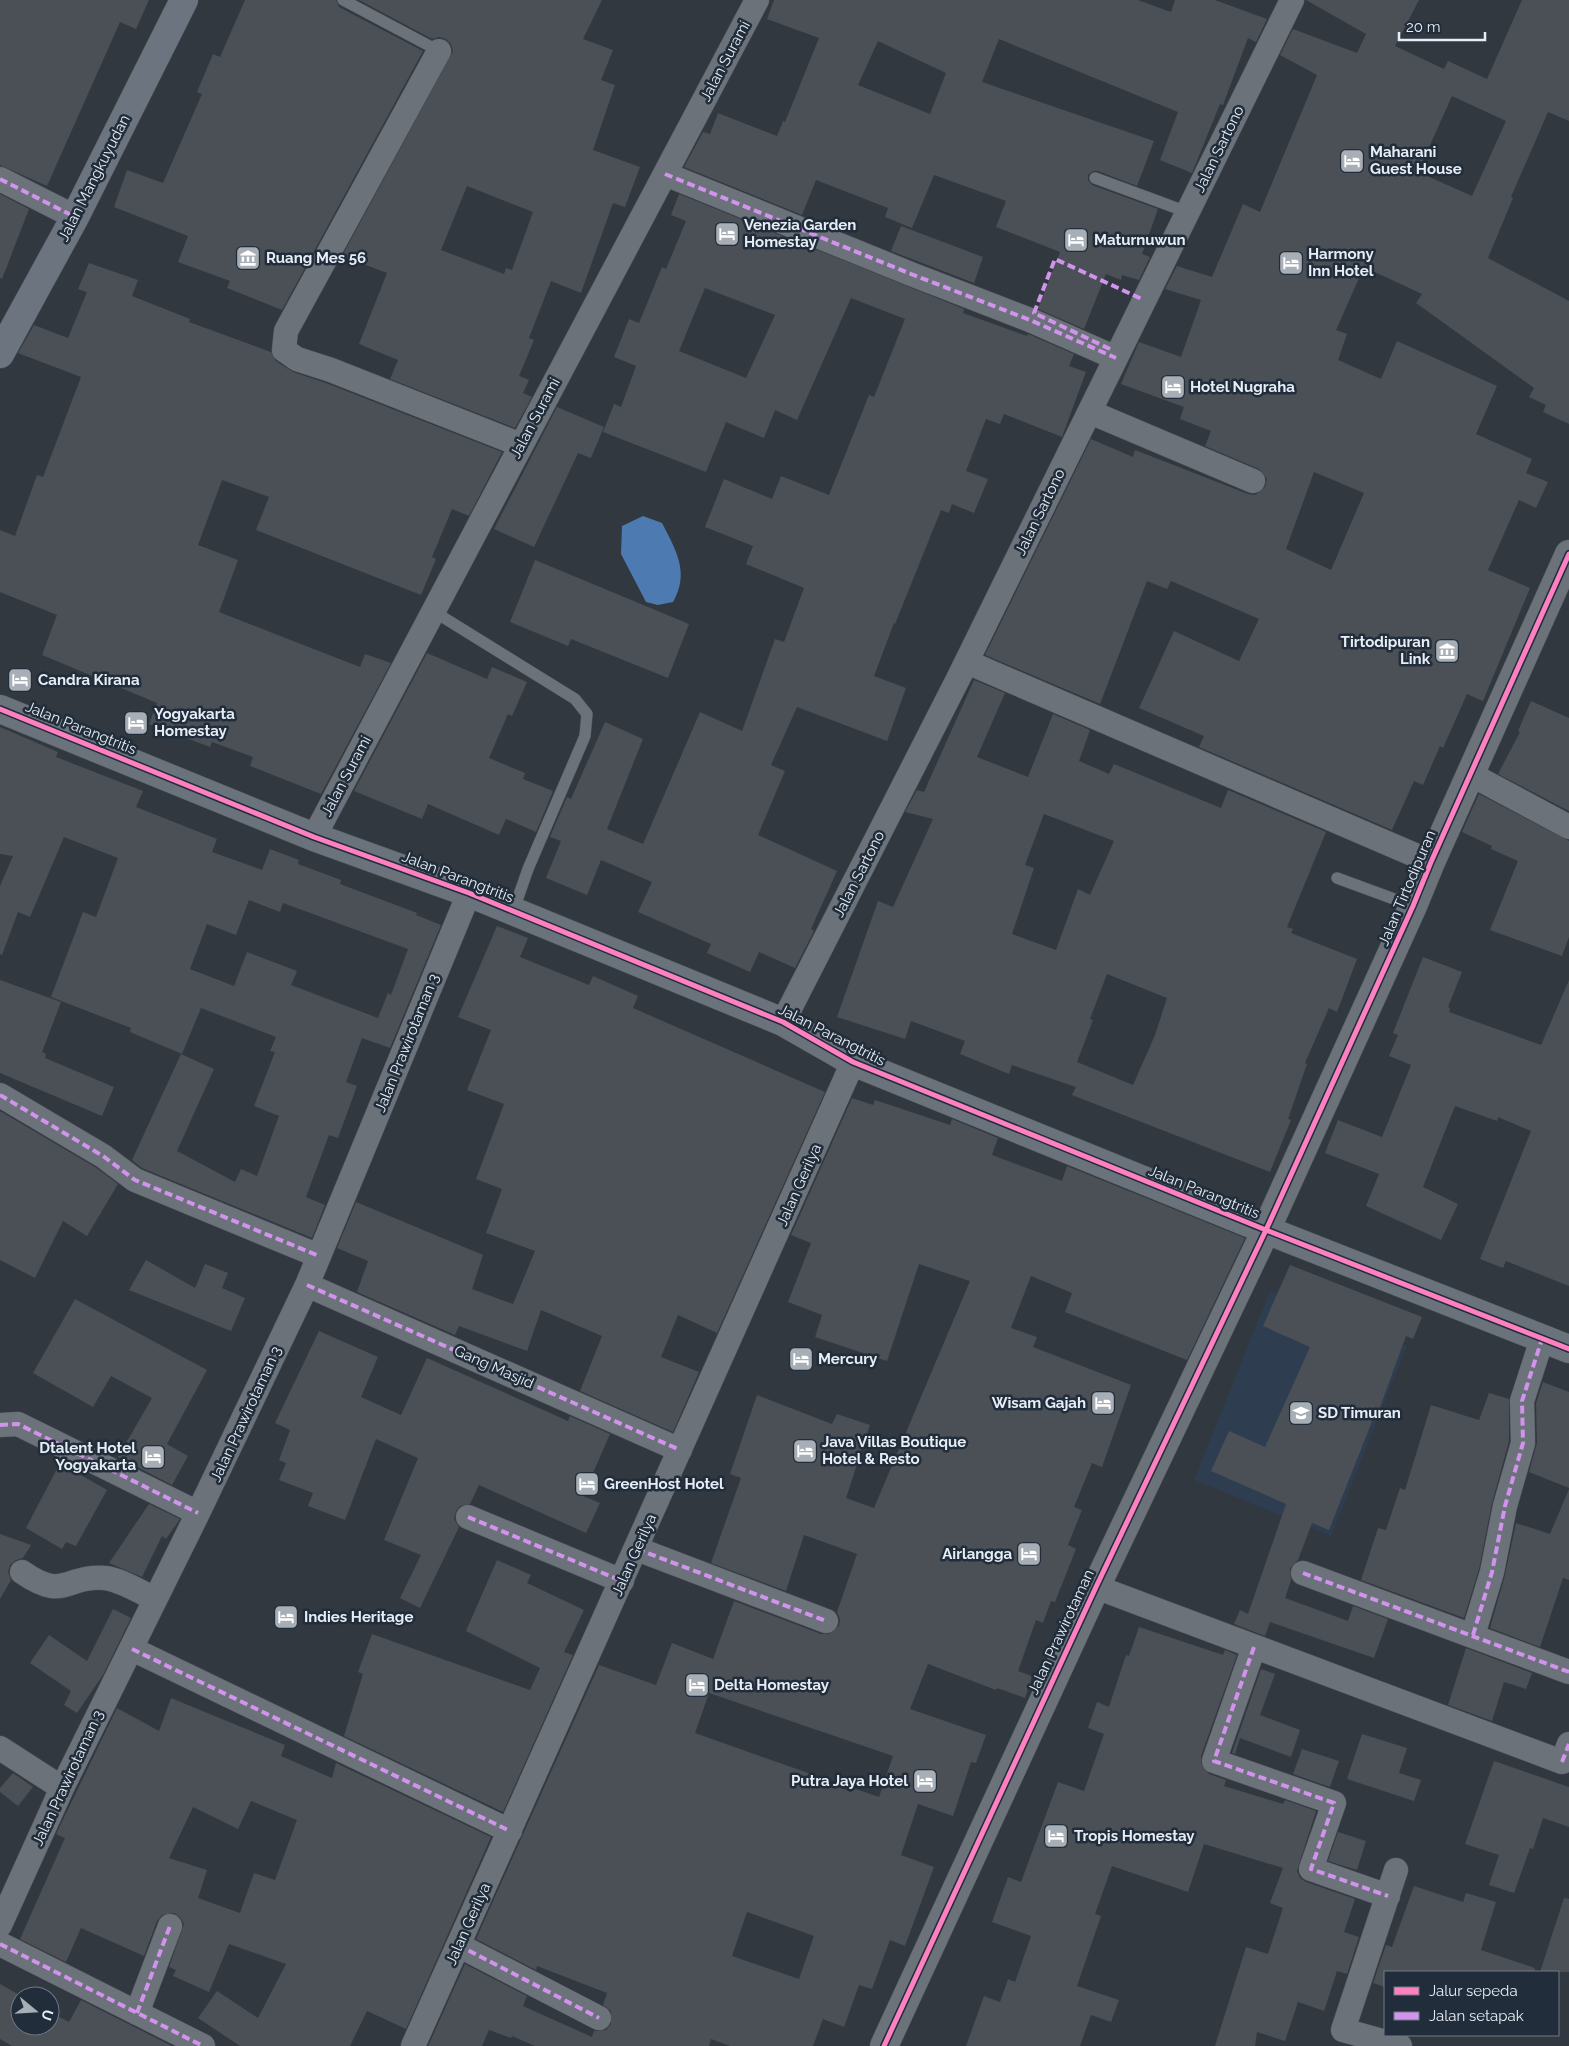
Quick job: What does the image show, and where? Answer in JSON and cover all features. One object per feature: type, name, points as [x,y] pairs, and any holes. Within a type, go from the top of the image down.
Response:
[{"type":"main road","name":"Jalan Mangkuyudan","points":[[0,354],[76,216],[184,0]]},
{"type":"main road","name":"Jalan Parangtritis","points":[[0,708],[314,837],[470,893],[783,1022],[853,1062],[1266,1230],[1569,1349]]},
{"type":"street","name":"Jalan Surami","points":[[314,837],[757,0]]},
{"type":"street","name":"Jalan Sartono","points":[[783,1022],[967,662],[1292,0]]},
{"type":"street","points":[[439,51],[286,331],[284,350],[297,359],[331,370],[521,445]]},
{"type":"street","points":[[665,174],[1030,320],[1116,358]]},
{"type":"street","points":[[0,179],[76,216]]},
{"type":"street","points":[[1090,412],[1253,481]]},
{"type":"street","name":"Jalan Tirtodipuran","points":[[1266,1230],[1413,906],[1569,554]]},
{"type":"street","points":[[967,662],[1431,862]]},
{"type":"street","points":[[1470,774],[1569,827]]},
{"type":"street","name":"Jalan Prawirotaman 3","points":[[0,1925],[62,1788],[132,1649],[307,1285],[470,893]]},
{"type":"street","name":"Jalan Gerilya","points":[[414,2046],[853,1062]]},
{"type":"street","points":[[0,1095],[103,1156],[135,1180],[319,1256]]},
{"type":"street","name":"Jalan Prawirotaman","points":[[884,2046],[1096,1587],[1266,1230]]},
{"type":"street","name":"Gang Masjid","points":[[307,1285],[680,1450]]},
{"type":"street","points":[[1473,1635],[1492,1572],[1504,1506],[1523,1443],[1522,1400],[1542,1339]]},
{"type":"street","points":[[0,1425],[18,1424],[198,1513]]},
{"type":"street","points":[[468,1517],[622,1581]]},
{"type":"street","points":[[637,1549],[826,1621]]},
{"type":"street","points":[[22,1572],[38,1583],[50,1588],[94,1578],[107,1578],[155,1599]]},
{"type":"street","points":[[1304,1573],[1569,1672]]},
{"type":"street","points":[[1096,1587],[1562,1762],[1569,1744]]},
{"type":"street","points":[[1254,1647],[1214,1761],[1334,1803],[1311,1869],[1388,1896]]},
{"type":"street","points":[[132,1649],[510,1831]]},
{"type":"street","points":[[0,1748],[62,1788]]},
{"type":"street","points":[[1396,1870],[1344,2030],[1400,2046]]},
{"type":"street","points":[[137,2013],[170,1926]]},
{"type":"street","points":[[0,1944],[203,2046]]},
{"type":"street","points":[[458,1945],[599,2018]]},
{"type":"lane","points":[[343,0],[439,51]]},
{"type":"lane","points":[[1095,178],[1187,212]]},
{"type":"lane","points":[[433,611],[575,699],[587,714],[585,736],[528,869],[513,912]]},
{"type":"lane","points":[[1336,878],[1413,906]]},
{"type":"shaded area","name":"SD Timuran","points":[[1270,1291],[1407,1346],[1331,1536],[1194,1480]]},
{"type":"water","points":[[643,516],[662,523],[676,552],[681,571],[678,591],[673,602],[658,605],[646,602],[621,554],[622,526]]},
{"type":"building","points":[[0,0],[149,0],[136,29],[120,22],[47,186],[0,165]]},
{"type":"building","points":[[245,0],[336,0],[339,7],[423,51],[282,310],[227,288],[230,281],[178,262],[188,236],[114,207],[127,170],[163,183],[202,94],[197,92],[213,54],[220,57]]},
{"type":"building","points":[[359,0],[602,0],[583,39],[613,50],[601,80],[615,85],[593,150],[640,167],[625,207],[613,203],[581,293],[551,281],[529,338],[534,340],[519,376],[529,380],[523,393],[532,397],[515,428],[390,379],[398,360],[359,344],[387,273],[342,256],[453,51],[451,44],[446,39],[439,37],[432,39]],"holes":[[[467,186],[533,212],[512,270],[506,268],[504,274],[441,250]]]},
{"type":"building","points":[[774,0],[1138,0],[1171,12],[1175,0],[1215,0],[1267,19],[1256,42],[1248,38],[1223,105],[1220,104],[1192,173],[1160,160],[1178,112],[999,39],[982,82],[1154,141],[1137,186],[1098,171],[1093,171],[1088,175],[1088,180],[1092,185],[1158,209],[1142,254],[1150,257],[1139,280],[1122,275],[1121,280],[1106,274],[1084,329],[1038,309],[1060,252],[996,227],[1006,201],[934,175],[912,228],[885,217],[888,208],[816,180],[802,215],[684,167],[703,132],[710,134],[718,113],[777,136],[783,121],[785,122],[819,38],[767,19]],"holes":[[[878,41],[946,73],[930,114],[858,85]]]},
{"type":"building","points":[[1306,0],[1419,0],[1395,46],[1444,69],[1448,61],[1487,79],[1522,0],[1569,0],[1569,121],[1548,112],[1511,197],[1513,198],[1488,258],[1569,301],[1569,424],[1543,412],[1546,405],[1529,397],[1534,388],[1416,303],[1422,294],[1364,267],[1336,330],[1347,334],[1338,360],[1381,379],[1397,341],[1497,386],[1476,434],[1532,459],[1526,473],[1548,482],[1536,508],[1519,500],[1488,570],[1530,588],[1483,701],[1467,694],[1443,748],[1440,746],[1423,785],[1414,781],[1392,830],[1199,747],[1204,736],[1139,708],[1174,631],[1239,661],[1259,619],[1171,581],[1167,589],[1147,581],[1100,704],[985,655],[1091,439],[1133,457],[1135,450],[1248,494],[1255,495],[1265,487],[1267,479],[1259,469],[1205,446],[1211,431],[1180,419],[1184,407],[1121,384],[1139,342],[1181,357],[1201,300],[1165,289],[1177,266],[1212,277],[1243,204],[1260,212],[1317,75],[1280,55],[1293,29],[1357,53],[1366,34]],"holes":[[[1452,96],[1506,121],[1472,196],[1418,172]],[[1314,472],[1364,493],[1331,570],[1286,549]]]},
{"type":"building","points":[[0,194],[29,209],[2,279],[0,278]]},
{"type":"building","points":[[679,194],[964,309],[963,313],[1027,336],[1028,334],[1074,354],[1069,366],[1086,372],[1062,437],[1004,414],[1000,424],[986,419],[966,471],[988,479],[974,513],[952,504],[949,513],[941,510],[874,676],[906,688],[887,741],[797,707],[771,765],[785,771],[758,835],[837,871],[811,929],[814,931],[795,968],[759,952],[750,972],[707,953],[711,944],[638,912],[652,882],[601,860],[587,895],[546,878],[561,841],[550,837],[567,797],[571,799],[605,722],[643,739],[607,829],[643,844],[700,712],[742,731],[775,639],[784,642],[804,588],[746,564],[753,546],[705,527],[724,479],[772,499],[781,476],[829,495],[869,395],[874,397],[905,319],[851,298],[797,420],[775,410],[764,438],[726,422],[706,472],[603,432],[614,404],[621,407],[636,366],[614,357],[629,319],[639,323],[662,267],[666,269],[686,221],[671,215]],"holes":[[[705,288],[775,315],[746,378],[679,351]]]},
{"type":"building","points":[[901,226],[983,257],[974,283],[891,251]]},
{"type":"building","points":[[89,263],[138,280],[132,296],[190,319],[189,322],[271,352],[276,361],[293,372],[326,383],[502,452],[469,516],[452,509],[432,557],[436,559],[421,595],[256,530],[269,497],[222,480],[198,545],[238,560],[219,612],[360,667],[365,654],[391,663],[321,794],[250,766],[253,757],[212,742],[210,747],[149,724],[157,703],[42,655],[57,615],[0,592],[0,530],[15,536],[37,475],[43,477],[81,377],[18,353],[34,325],[68,338],[87,292],[78,289]]},
{"type":"building","points":[[557,407],[604,427],[591,458],[578,453],[534,547],[494,529]]},
{"type":"building","points":[[535,560],[689,624],[668,678],[571,639],[568,646],[510,622]]},
{"type":"building","points":[[427,653],[487,679],[492,667],[527,682],[512,716],[508,714],[489,758],[525,773],[523,779],[553,791],[536,832],[506,819],[499,835],[428,804],[422,819],[354,791]]},
{"type":"building","points":[[974,680],[1005,693],[977,757],[1028,777],[1053,714],[1090,730],[1079,761],[1109,774],[1114,764],[1221,808],[1228,790],[1326,832],[1287,927],[1293,929],[1291,933],[1357,959],[1337,1012],[1329,1008],[1305,1063],[1307,1064],[1288,1119],[1291,1120],[1270,1172],[1072,1095],[1076,1087],[1012,1065],[1009,1074],[960,1054],[965,1041],[911,1021],[905,1039],[837,1017],[878,901],[893,907],[933,819],[905,812],[917,790],[924,792]],"holes":[[[1044,814],[1114,841],[1090,895],[1078,889],[1056,950],[1012,934],[1034,868],[1025,865]],[[1107,974],[1167,998],[1155,1035],[1133,1085],[1077,1062],[1093,1020],[1090,1019]]]},
{"type":"building","points":[[1531,701],[1569,718],[1569,811],[1498,774],[1520,732],[1518,731]]},
{"type":"building","points":[[0,727],[58,752],[56,757],[143,791],[136,807],[217,839],[212,852],[262,870],[270,849],[299,860],[298,864],[341,880],[340,884],[417,913],[416,915],[441,925],[390,1048],[362,1038],[346,1082],[357,1086],[338,1138],[329,1135],[306,1197],[325,1205],[312,1238],[142,1168],[132,1160],[181,1054],[214,1069],[177,1151],[235,1182],[241,1169],[257,1176],[279,1116],[254,1106],[275,1052],[270,1051],[276,1037],[201,1008],[182,1054],[130,1032],[131,1028],[51,997],[83,912],[96,917],[118,858],[64,837],[30,917],[18,912],[2,955],[0,954],[0,886],[13,856],[0,854]],"holes":[[[249,900],[280,912],[283,903],[408,949],[391,995],[388,993],[378,1018],[291,985],[297,971],[247,952],[234,986],[190,969],[207,924],[236,935]]]},
{"type":"building","points":[[1479,794],[1569,841],[1569,937],[1562,956],[1490,930],[1518,861],[1491,849],[1492,846],[1462,832]]},
{"type":"building","points":[[497,926],[528,938],[520,957],[589,985],[593,976],[638,996],[633,1008],[825,1092],[717,1333],[678,1315],[661,1357],[699,1372],[673,1432],[580,1391],[602,1336],[541,1310],[527,1351],[459,1326],[455,1335],[357,1292],[368,1261],[337,1248],[356,1202],[483,1255],[472,1289],[513,1304],[535,1251],[486,1233],[502,1189],[476,1179],[504,1104],[467,1090],[491,1030],[458,1017]]},
{"type":"building","points":[[1423,957],[1462,972],[1448,1007],[1450,1008],[1449,1012],[1541,1045],[1569,980],[1569,1286],[1506,1261],[1503,1268],[1480,1259],[1531,1131],[1498,1117],[1497,1121],[1455,1106],[1423,1187],[1458,1204],[1441,1240],[1366,1206],[1379,1174],[1325,1153],[1338,1120],[1382,1137],[1411,1065],[1389,1056],[1398,1035],[1393,1033]]},
{"type":"building","points":[[0,980],[61,1002],[42,1052],[46,1054],[45,1058],[114,1087],[102,1116],[0,1073]]},
{"type":"building","points":[[852,1098],[873,1105],[875,1100],[950,1125],[952,1119],[998,1138],[992,1155],[1062,1181],[1067,1166],[1245,1238],[1187,1360],[1065,1312],[1072,1293],[1031,1276],[1011,1328],[1037,1337],[1033,1347],[1131,1385],[1102,1467],[1092,1463],[1074,1507],[1082,1510],[1068,1545],[1076,1549],[1055,1602],[1051,1601],[1043,1623],[1036,1620],[1018,1671],[1032,1676],[1025,1698],[997,1688],[996,1690],[928,1664],[910,1709],[986,1735],[976,1763],[971,1762],[953,1816],[918,1804],[901,1855],[934,1867],[905,1946],[890,1940],[872,1989],[859,1985],[844,2027],[823,2019],[813,2046],[730,2046],[711,2039],[709,2046],[535,2046],[512,2036],[511,2038],[489,2030],[482,2046],[428,2046],[465,1964],[527,1996],[523,2006],[592,2037],[594,2031],[606,2030],[611,2024],[611,2011],[603,2005],[607,1993],[537,1966],[536,1970],[476,1939],[599,1665],[656,1685],[672,1643],[713,1659],[734,1601],[821,1634],[829,1634],[839,1626],[840,1619],[837,1612],[857,1554],[804,1535],[786,1591],[711,1563],[741,1478],[730,1474],[757,1395],[832,1424],[837,1414],[870,1425],[846,1498],[874,1508],[970,1281],[919,1264],[887,1361],[815,1337],[822,1315],[788,1302],[811,1243],[791,1235]],"holes":[[[709,1693],[893,1756],[879,1797],[853,1788],[852,1792],[810,1777],[811,1774],[695,1733]],[[747,1912],[814,1936],[799,1979],[732,1956]]]},
{"type":"building","points":[[0,1111],[95,1167],[118,1184],[87,1236],[63,1221],[35,1278],[0,1260]]},
{"type":"building","points":[[146,1260],[195,1288],[205,1264],[228,1273],[222,1288],[245,1298],[231,1331],[129,1290]]},
{"type":"building","name":"SD Timuran","points":[[1290,1265],[1422,1317],[1413,1339],[1406,1336],[1379,1410],[1377,1409],[1329,1530],[1312,1523],[1298,1560],[1290,1569],[1291,1580],[1285,1598],[1348,1621],[1353,1606],[1388,1619],[1374,1658],[1270,1622],[1265,1636],[1234,1624],[1240,1610],[1248,1614],[1286,1504],[1211,1471],[1229,1431],[1265,1447],[1310,1347],[1263,1326]]},
{"type":"building","points":[[75,1299],[207,1370],[167,1444],[188,1456],[172,1485],[118,1457],[152,1398],[111,1376],[93,1407],[33,1373]]},
{"type":"building","points":[[319,1331],[378,1357],[361,1397],[401,1415],[427,1358],[568,1421],[570,1416],[610,1434],[583,1496],[600,1503],[586,1533],[479,1485],[470,1504],[460,1506],[456,1511],[454,1519],[459,1527],[420,1608],[400,1598],[421,1555],[384,1540],[418,1458],[376,1439],[345,1520],[308,1506],[313,1493],[279,1480],[286,1463],[279,1460],[290,1430],[275,1423]]},
{"type":"building","points":[[1543,1382],[1569,1392],[1569,1488],[1529,1472],[1537,1443],[1536,1403]]},
{"type":"building","points":[[1489,1393],[1509,1399],[1509,1441],[1492,1503],[1479,1569],[1464,1618],[1361,1580],[1378,1528],[1386,1530],[1400,1488],[1405,1490],[1431,1405],[1479,1420]]},
{"type":"building","points":[[60,1463],[107,1490],[76,1546],[66,1542],[62,1549],[26,1528]]},
{"type":"building","points":[[1569,1489],[1569,1580],[1563,1578],[1540,1647],[1490,1628],[1505,1575],[1516,1523],[1550,1534]]},
{"type":"building","points":[[149,1504],[180,1519],[166,1539],[162,1536],[142,1577],[109,1563]]},
{"type":"building","points":[[0,1534],[31,1545],[23,1558],[16,1560],[10,1565],[8,1572],[11,1580],[0,1599]]},
{"type":"building","points":[[497,1560],[531,1575],[527,1583],[584,1610],[564,1652],[573,1655],[503,1812],[344,1736],[363,1674],[358,1672],[372,1634],[530,1690],[540,1668],[466,1631]]},
{"type":"building","points":[[113,1609],[131,1618],[103,1675],[77,1713],[64,1705],[71,1691],[30,1663],[49,1635],[87,1661]]},
{"type":"building","points":[[1139,1627],[1223,1655],[1225,1650],[1237,1655],[1201,1756],[1201,1764],[1209,1774],[1226,1780],[1224,1786],[1283,1804],[1285,1800],[1316,1811],[1297,1871],[1300,1878],[1306,1882],[1355,1899],[1344,1932],[1359,1937],[1347,1974],[1337,1971],[1324,2011],[1298,2002],[1285,2041],[1257,2032],[1255,2046],[1215,2046],[1246,1947],[1268,1954],[1283,1908],[1270,1903],[1283,1868],[1204,1844],[1188,1892],[1112,1866],[1095,1914],[1101,1916],[1077,1986],[1119,2000],[1111,2022],[1091,2015],[1080,2046],[966,2046],[984,1996],[1000,2002],[1008,1979],[1015,1982],[1031,1936],[992,1922],[1008,1877],[1021,1882],[1058,1782],[1084,1791],[1104,1734],[1088,1728],[1097,1702],[1109,1707],[1126,1655],[1129,1656]]},
{"type":"building","points":[[1466,1648],[1532,1673],[1526,1689],[1504,1682],[1492,1721],[1448,1705]]},
{"type":"building","points":[[1261,1669],[1275,1674],[1260,1715],[1300,1730],[1291,1757],[1240,1738],[1235,1754],[1232,1753]]},
{"type":"building","points":[[171,1698],[285,1745],[281,1756],[332,1778],[336,1763],[491,1837],[406,2029],[367,2011],[350,2046],[240,2046],[198,2018],[217,1991],[258,2018],[286,1964],[229,1944],[209,1992],[173,1976],[176,1970],[169,1967],[184,1924],[180,1917],[174,1913],[162,1915],[157,1921],[144,1956],[81,1928],[66,1962],[20,1939],[65,1838],[56,1834],[117,1708],[159,1731]],"holes":[[[251,1801],[297,1820],[275,1880],[254,1873],[240,1913],[198,1898],[207,1870],[169,1858],[193,1807],[238,1829]]]},
{"type":"building","points":[[1362,1734],[1407,1748],[1399,1773],[1421,1780],[1414,1801],[1347,1779]]},
{"type":"building","points":[[1302,1749],[1339,1761],[1330,1787],[1293,1774]]},
{"type":"building","points":[[1494,1761],[1569,1787],[1569,1827],[1543,1818],[1533,1849],[1530,1848],[1514,1893],[1489,1885],[1499,1855],[1465,1844]]},
{"type":"building","points":[[13,1773],[33,1787],[18,1806],[0,1792],[0,1788]]},
{"type":"building","points":[[1338,1832],[1366,1841],[1357,1870],[1328,1861]]},
{"type":"building","points":[[1414,1886],[1463,1902],[1466,1893],[1496,1902],[1481,1950],[1535,1968],[1534,1971],[1384,1971],[1384,1987],[1373,1983],[1386,1945],[1392,1947]]},
{"type":"building","points":[[1564,1898],[1569,1899],[1569,1972],[1540,1971]]},
{"type":"building","points":[[0,1984],[10,1990],[10,2036],[60,2036],[60,2017],[69,2022],[81,2000],[172,2046],[12,2046],[0,2039]]},
{"type":"marked path","points":[[665,174],[1030,320],[1116,358]]},
{"type":"marked path","points":[[0,179],[75,217]]},
{"type":"marked path","points":[[1110,349],[1034,313],[1055,259],[1144,300]]},
{"type":"marked path","points":[[0,1095],[103,1156],[135,1180],[319,1256]]},
{"type":"marked path","points":[[307,1285],[680,1450]]},
{"type":"marked path","points":[[1473,1635],[1492,1572],[1505,1506],[1523,1443],[1522,1401],[1542,1339]]},
{"type":"marked path","points":[[0,1425],[18,1424],[198,1513]]},
{"type":"marked path","points":[[468,1517],[622,1581]]},
{"type":"marked path","points":[[637,1549],[826,1621]]},
{"type":"marked path","points":[[1303,1573],[1569,1672]]},
{"type":"marked path","points":[[1254,1647],[1214,1761],[1334,1803],[1311,1869],[1388,1896]]},
{"type":"marked path","points":[[132,1649],[510,1831]]},
{"type":"marked path","points":[[1562,1762],[1569,1744]]},
{"type":"marked path","points":[[137,2013],[170,1926]]},
{"type":"marked path","points":[[0,1944],[203,2046]]},
{"type":"marked path","points":[[458,1945],[599,2018]]},
{"type":"cycle path","points":[[884,2046],[1096,1587],[1266,1230],[1413,906],[1569,554]]},
{"type":"cycle path","points":[[0,709],[314,837],[469,893],[783,1022],[853,1062],[1266,1230],[1569,1349]]},
{"type":"place","name":"Maharani Guest House","points":[[1352,161]]},
{"type":"place","name":"Venezia Garden Homestay","points":[[727,234]]},
{"type":"place","name":"Maturnuwun","points":[[1076,240]]},
{"type":"place","name":"Ruang Mes 56","points":[[248,258]]},
{"type":"place","name":"Harmony Inn Hotel","points":[[1291,263]]},
{"type":"place","name":"Hotel Nugraha","points":[[1173,387]]},
{"type":"place","name":"Tirtodipuran Link","points":[[1447,651]]},
{"type":"place","name":"Candra Kirana","points":[[20,680]]},
{"type":"place","name":"Yogyakarta Homestay","points":[[136,723]]},
{"type":"place","name":"Mercury","points":[[801,1359]]},
{"type":"place","name":"Wisam Gajah","points":[[1103,1403]]},
{"type":"place","name":"SD Timuran","points":[[1301,1413]]},
{"type":"place","name":"Java Villas Boutique Hotel & Resto","points":[[805,1451]]},
{"type":"place","name":"Dtalent Hotel Yogyakarta","points":[[153,1457]]},
{"type":"place","name":"GreenHost Hotel","points":[[587,1484]]},
{"type":"place","name":"Airlangga","points":[[1029,1554]]},
{"type":"place","name":"Indies Heritage","points":[[286,1617]]},
{"type":"place","name":"Delta Homestay","points":[[697,1685]]},
{"type":"place","name":"Putra Jaya Hotel","points":[[925,1781]]},
{"type":"place","name":"Tropis Homestay","points":[[1056,1836]]}]
